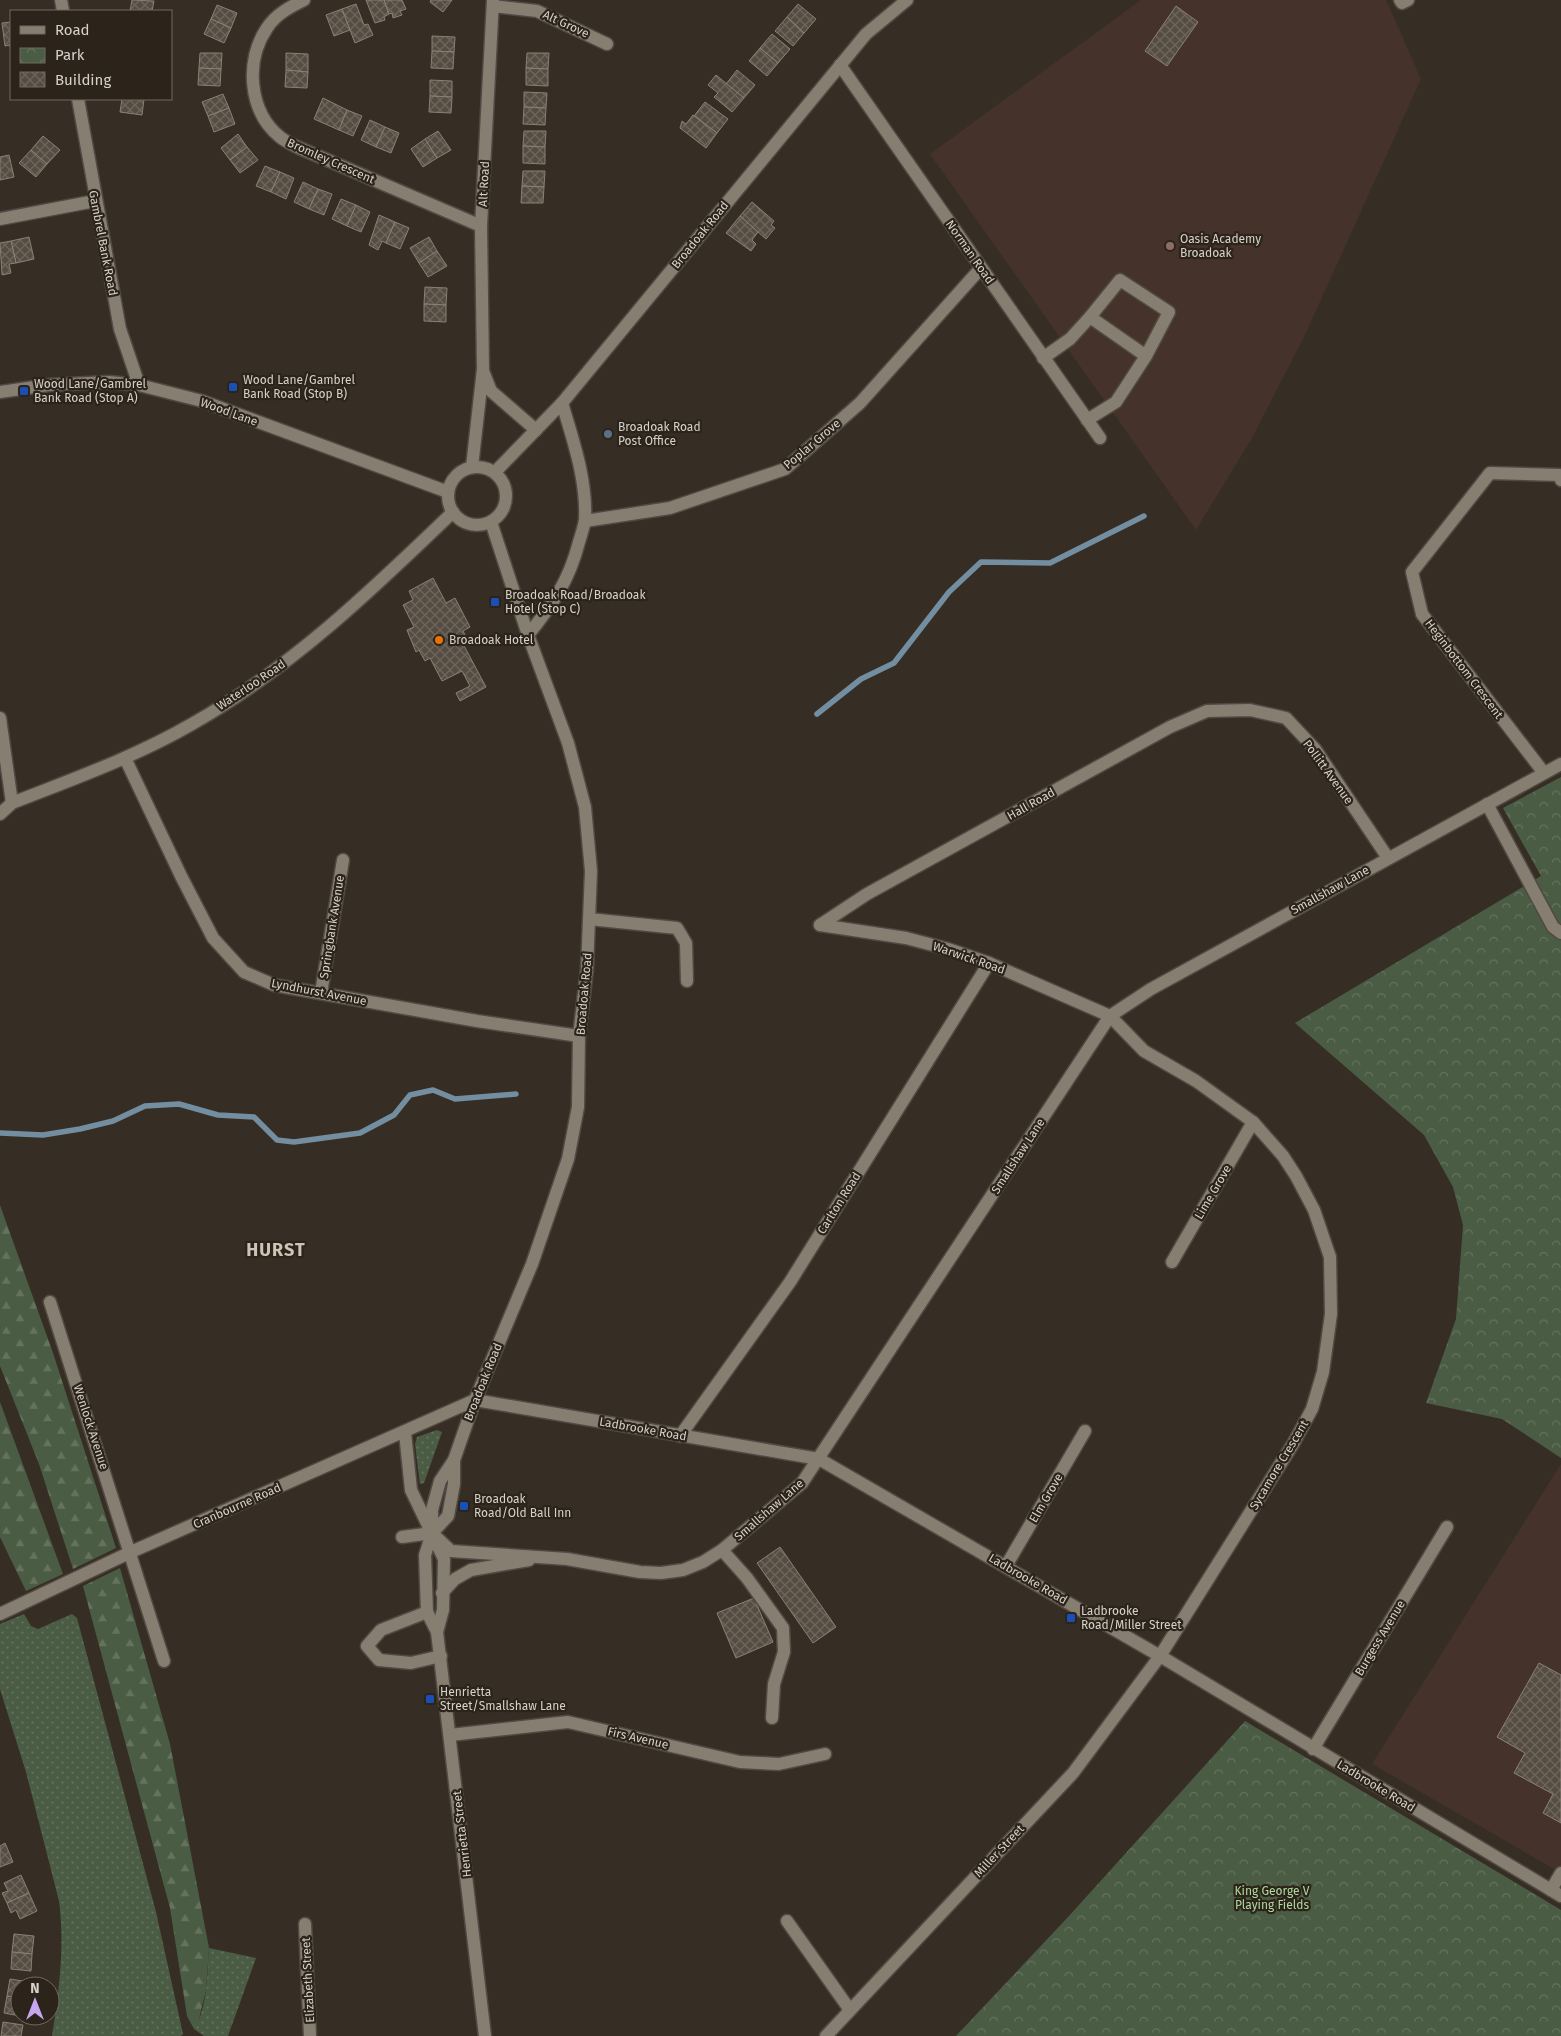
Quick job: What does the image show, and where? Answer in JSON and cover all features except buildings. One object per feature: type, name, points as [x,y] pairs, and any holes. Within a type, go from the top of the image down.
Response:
[{"type":"street","name":"Bromley Crescent","points":[[304,0],[286,9],[268,26],[255,52],[253,80],[257,103],[266,122],[280,137],[297,147],[481,226]]},
{"type":"street","name":"Broadoak Road","points":[[496,472],[562,403],[866,34],[907,0]]},
{"type":"street","points":[[1400,0],[1402,3],[1408,0]]},
{"type":"street","name":"Alt Road","points":[[472,467],[483,369],[481,226],[493,3]]},
{"type":"street","name":"Alt Grove","points":[[493,3],[537,10],[607,44]]},
{"type":"street","name":"Norman Road","points":[[840,66],[1100,438]]},
{"type":"street","name":"Gambrel Bank Road","points":[[78,100],[95,201],[120,329],[139,385]]},
{"type":"street","points":[[0,219],[95,201]]},
{"type":"street","name":"Poplar Grove","points":[[585,521],[670,508],[785,469],[860,403],[981,268]]},
{"type":"street","points":[[1044,358],[1070,339],[1120,280],[1169,312],[1146,356],[1116,402],[1087,420]]},
{"type":"street","points":[[1090,317],[1146,356]]},
{"type":"street","name":"Alt Road","points":[[483,369],[491,391],[536,430]]},
{"type":"street","name":"Wood Lane","points":[[0,392],[48,385],[109,382],[139,385],[202,401],[448,492]]},
{"type":"street","points":[[528,635],[564,586],[573,564],[585,521],[579,467],[562,403]]},
{"type":"street","points":[[480,466],[496,472],[506,488],[507,498],[499,516],[491,522],[474,525],[466,523],[452,512],[448,492],[456,476],[472,467],[480,466]]},
{"type":"street","name":"Heginbottom Crescent","points":[[1544,773],[1422,614],[1412,572],[1490,473],[1559,475],[1561,480]]},
{"type":"street","name":"Waterloo Road","points":[[12,803],[125,758],[193,724],[274,672],[359,602],[452,512]]},
{"type":"street","name":"Broadoak Road","points":[[432,1533],[432,1510],[440,1481],[454,1460],[476,1400],[532,1264],[568,1159],[578,1107],[579,1036],[587,969],[591,871],[585,807],[568,742],[528,635],[491,522]]},
{"type":"street","name":"Pollitt Avenue","points":[[1250,710],[1286,718],[1315,749],[1388,858]]},
{"type":"street","name":"Hall Road","points":[[820,925],[867,894],[1170,727],[1207,711],[1250,710]]},
{"type":"street","points":[[0,718],[12,803],[0,814]]},
{"type":"street","name":"Lyndhurst Avenue","points":[[125,758],[181,876],[213,938],[244,972],[274,985],[477,1021],[579,1036]]},
{"type":"street","name":"Smallshaw Lane","points":[[432,1533],[451,1551],[541,1557],[661,1573],[683,1570],[703,1562],[722,1550],[802,1483],[1110,1016],[1151,989],[1561,764]]},
{"type":"street","points":[[1488,804],[1553,927],[1561,933]]},
{"type":"street","name":"Springbank Avenue","points":[[320,993],[343,860]]},
{"type":"street","points":[[589,919],[677,928],[686,943],[687,981]]},
{"type":"street","name":"Warwick Road","points":[[820,925],[906,938],[989,963],[1110,1016]]},
{"type":"street","name":"Carlton Road","points":[[680,1436],[790,1282],[989,963]]},
{"type":"street","name":"Sycamore Crescent","points":[[1110,1016],[1144,1051],[1196,1081],[1253,1122],[1283,1156],[1296,1176],[1314,1210],[1330,1257],[1331,1314],[1323,1372],[1312,1409],[1293,1444],[1160,1656]]},
{"type":"street","name":"Lime Grove","points":[[1172,1262],[1253,1122]]},
{"type":"street","name":"Wenlock Avenue","points":[[50,1302],[127,1555],[164,1661]]},
{"type":"street","name":"Ladbrooke Road","points":[[476,1400],[819,1459],[1160,1656],[1556,1893]]},
{"type":"street","name":"Cranbourne Road","points":[[0,1614],[127,1555],[476,1400]]},
{"type":"street","name":"Elm Grove","points":[[1006,1566],[1085,1430]]},
{"type":"street","points":[[402,1536],[432,1533],[412,1490],[405,1433]]},
{"type":"street","name":"Burgess Avenue","points":[[1313,1748],[1447,1527]]},
{"type":"street","name":"Henrietta Street","points":[[432,1533],[444,1560],[443,1610],[437,1632]]},
{"type":"street","name":"Henrietta Street","points":[[432,1533],[425,1555],[427,1612],[437,1632],[486,2036]]},
{"type":"street","points":[[722,1550],[746,1578],[783,1628],[784,1652],[774,1684],[772,1718]]},
{"type":"street","name":"Smallshaw Lane","points":[[443,1593],[455,1579],[471,1570],[541,1557]]},
{"type":"street","points":[[426,1594],[443,1593]]},
{"type":"street","points":[[427,1612],[381,1630],[367,1646],[378,1660],[410,1663],[440,1656]]},
{"type":"street","name":"Miller Street","points":[[826,2036],[1073,1773],[1160,1656]]},
{"type":"street","name":"Firs Avenue","points":[[450,1735],[568,1722],[740,1762],[779,1764],[825,1754]]},
{"type":"street","points":[[1556,1893],[1561,1873]]},
{"type":"street","points":[[787,1921],[850,2010]]},
{"type":"street","name":"Elizabeth Street","points":[[305,1924],[310,2036]]},
{"type":"shaded area","name":"Oasis Academy Broadoak","points":[[1141,0],[1386,0],[1421,79],[1304,337],[1252,438],[1196,530],[930,154]]},
{"type":"shaded area","points":[[1561,1464],[1561,1873],[1372,1764]]},
{"type":"green space","points":[[1561,777],[1561,1458],[1502,1419],[1426,1403],[1456,1319],[1463,1225],[1453,1187],[1424,1135],[1295,1023],[1541,876],[1503,808]]},
{"type":"green space","points":[[0,1205],[53,1353],[116,1548],[73,1569],[39,1464],[0,1366]]},
{"type":"green space","points":[[0,1402],[63,1574],[26,1591],[0,1537]]},
{"type":"green space","points":[[437,1430],[442,1432],[424,1483],[420,1484],[415,1444],[417,1437]]},
{"type":"green space","points":[[120,1568],[170,1744],[209,1948],[206,1990],[198,2023],[194,2029],[187,2016],[170,1908],[83,1586]]},
{"type":"green space","points":[[24,1614],[31,1626],[38,1629],[72,1614],[77,1618],[156,1912],[183,2034],[181,2036],[52,2036],[53,2026],[60,2026],[61,1918],[59,1901],[26,1772],[0,1689],[0,1624]]},
{"type":"green space","name":"King George V Playing Fields","points":[[1245,1721],[1561,1910],[1561,2036],[956,2036],[1069,1916]]},
{"type":"green space","points":[[209,1948],[256,1958],[228,2036],[204,2036],[194,2029],[202,2011]]},
{"type":"waterway","points":[[817,714],[861,679],[894,663],[949,592],[981,562],[1050,563],[1144,516]]},
{"type":"waterway","points":[[0,1133],[43,1135],[113,1121],[145,1106],[179,1104],[218,1115],[254,1117],[277,1140],[294,1142],[360,1133],[394,1115],[410,1095],[433,1090],[455,1099],[516,1094]]},
{"type":"place","name":"Oasis Academy Broadoak","points":[[1170,246]]},
{"type":"place","name":"Wood Lane/Gambrel Bank Road (Stop B)","points":[[233,387]]},
{"type":"place","name":"Wood Lane/Gambrel Bank Road (Stop A)","points":[[24,391]]},
{"type":"place","name":"Broadoak Road Post Office","points":[[608,434]]},
{"type":"place","name":"Broadoak Road/Broadoak Hotel (Stop C)","points":[[495,602]]},
{"type":"place","name":"Broadoak Hotel","points":[[439,640]]},
{"type":"place","name":"Broadoak Road/Old Ball Inn","points":[[464,1506]]},
{"type":"place","name":"Ladbrooke Road/Miller Street","points":[[1071,1618]]},
{"type":"place","name":"Henrietta Street/Smallshaw Lane","points":[[430,1699]]},
{"type":"district","name":"HURST","points":[[276,1250]]}]
